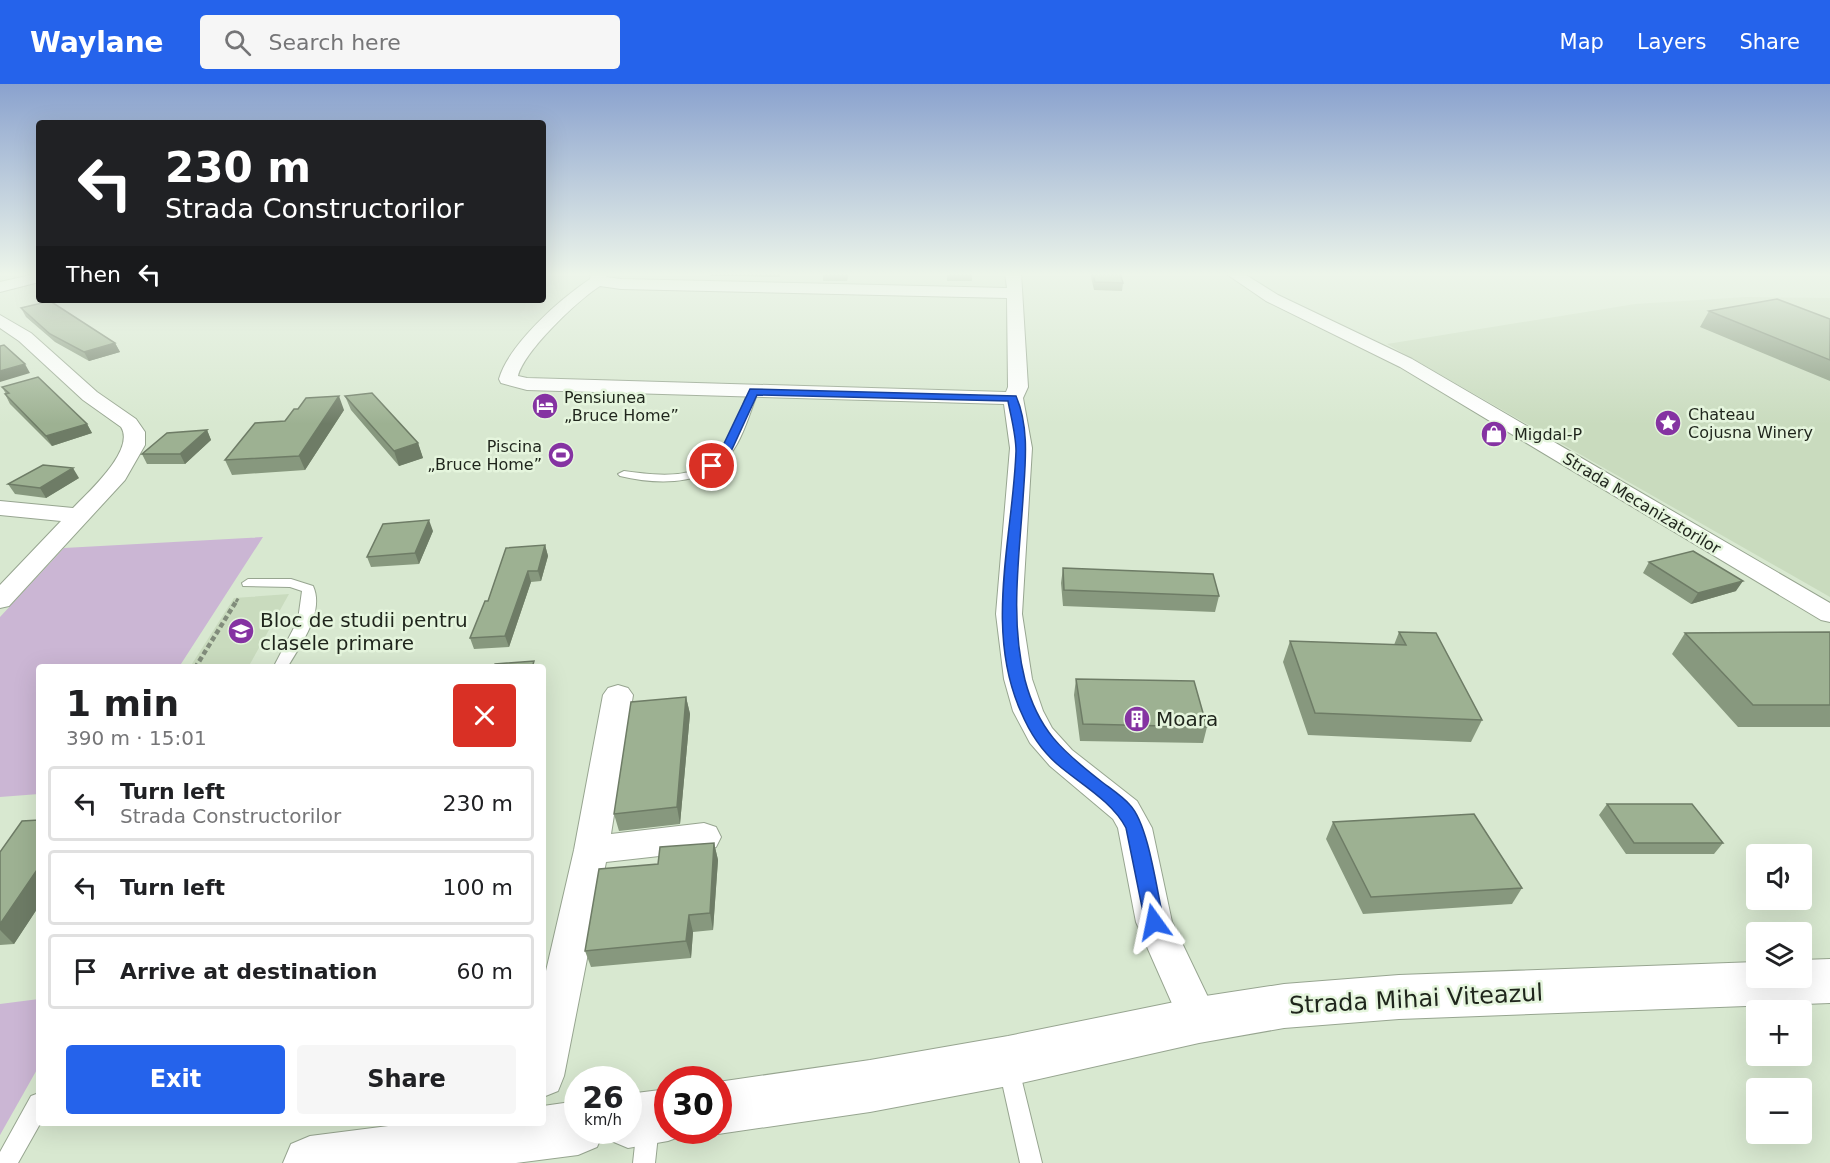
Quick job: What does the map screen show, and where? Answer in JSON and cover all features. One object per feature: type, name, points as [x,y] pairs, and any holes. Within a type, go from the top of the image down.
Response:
[{"type":"street","points":[[0,600],[117,475],[134,445],[135,432],[129,423],[90,396],[25,337],[5,323]]},
{"type":"street","points":[[550,323],[527,346],[511,368],[508,379],[527,384],[1012,398]]},
{"type":"street","points":[[1015,323],[1018,387],[1012,398],[1021,448],[1009,614],[1011,645],[1018,679],[1028,711],[1041,735],[1061,758],[1125,810],[1135,828],[1154,922],[1199,1020]]},
{"type":"street","name":"Strada Mecanizatorilor","points":[[1324,323],[1406,363],[1830,614]]},
{"type":"street","points":[[42,378],[63,372]]},
{"type":"street","points":[[0,508],[78,516]]},
{"type":"street","points":[[546,1062],[591,850],[618,695]]},
{"type":"street","points":[[591,850],[704,837]]},
{"type":"street","name":"Strada Mihai Viteazul","points":[[732,1106],[870,1086],[1008,1061],[1199,1020],[1284,1006],[1399,997],[1830,981]]},
{"type":"street","points":[[343,1161],[547,1129]]},
{"type":"lane","points":[[624,474],[662,480],[684,477],[712,466],[722,458],[728,448],[753,392]]},
{"type":"lane","points":[[248,583],[291,583],[308,589],[310,603],[305,623],[282,664]]},
{"type":"lane","points":[[1008,1061],[1031,1163]]},
{"type":"lane","points":[[6,1163],[36,1109]]},
{"type":"path","points":[[197,664],[248,583]]},
{"type":"shaded area","points":[[1515,323],[1830,323],[1830,597],[1387,344]]},
{"type":"shaded area","points":[[263,537],[181,664],[36,664],[36,794],[0,797],[0,617],[64,548]]},
{"type":"shaded area","name":"Bloc de studii pentru clasele primare","points":[[289,594],[250,664],[192,664],[234,598]]},
{"type":"shaded area","points":[[36,999],[36,1071],[0,1135],[0,1004]]},
{"type":"building","points":[[38,323],[85,323],[115,343],[84,352],[50,334]]},
{"type":"building","points":[[1740,323],[1830,323],[1830,360]]},
{"type":"building","points":[[4,345],[25,364],[0,371],[0,346]]},
{"type":"building","points":[[38,377],[87,424],[46,436],[5,394],[9,393],[2,387]]},
{"type":"building","points":[[372,393],[418,443],[394,451],[345,396]]},
{"type":"building","points":[[339,396],[299,456],[225,460],[255,423],[285,421],[306,398]]},
{"type":"building","points":[[207,430],[180,454],[142,454],[167,433]]},
{"type":"building","points":[[43,465],[73,468],[40,488],[8,484]]},
{"type":"building","points":[[429,520],[415,553],[367,557],[383,524]]},
{"type":"building","points":[[545,545],[538,571],[528,571],[505,636],[470,638],[485,601],[488,601],[506,548]]},
{"type":"building","points":[[1693,551],[1743,581],[1698,593],[1649,562]]},
{"type":"building","points":[[1063,568],[1213,574],[1219,596],[1064,590]]},
{"type":"building","points":[[1399,632],[1436,633],[1482,720],[1315,713],[1290,641],[1406,645]]},
{"type":"building","points":[[1830,632],[1830,705],[1753,705],[1685,633]]},
{"type":"building","points":[[534,661],[533,664],[495,664]]},
{"type":"building","points":[[1076,679],[1194,681],[1207,727],[1083,724]]},
{"type":"building","points":[[686,697],[677,807],[614,814],[631,702]]},
{"type":"building","points":[[1607,804],[1692,804],[1723,843],[1634,843]]},
{"type":"building","points":[[1474,814],[1522,888],[1371,897],[1333,822]]},
{"type":"building","points":[[36,820],[36,871],[0,924],[0,852],[22,821]]},
{"type":"building","points":[[714,843],[710,913],[689,915],[686,941],[585,951],[599,869],[658,864],[660,847]]},
{"type":"place","name":"Pensiunea „Bruce Home”","points":[[545,406]]},
{"type":"place","name":"Chateau Cojusna Winery","points":[[1668,423]]},
{"type":"place","name":"Migdal-P","points":[[1494,434]]},
{"type":"place","name":"Piscina „Bruce Home”","points":[[561,455]]},
{"type":"place","name":"Bloc de studii pentru clasele primare","points":[[241,631]]},
{"type":"place","name":"Moara","points":[[1137,719]]},
{"type":"route","points":[[712,466],[722,458],[753,392],[1012,398],[1021,448],[1009,614],[1011,645],[1018,679],[1028,711],[1041,735],[1061,758],[1125,810],[1135,828],[1154,922]]}]
